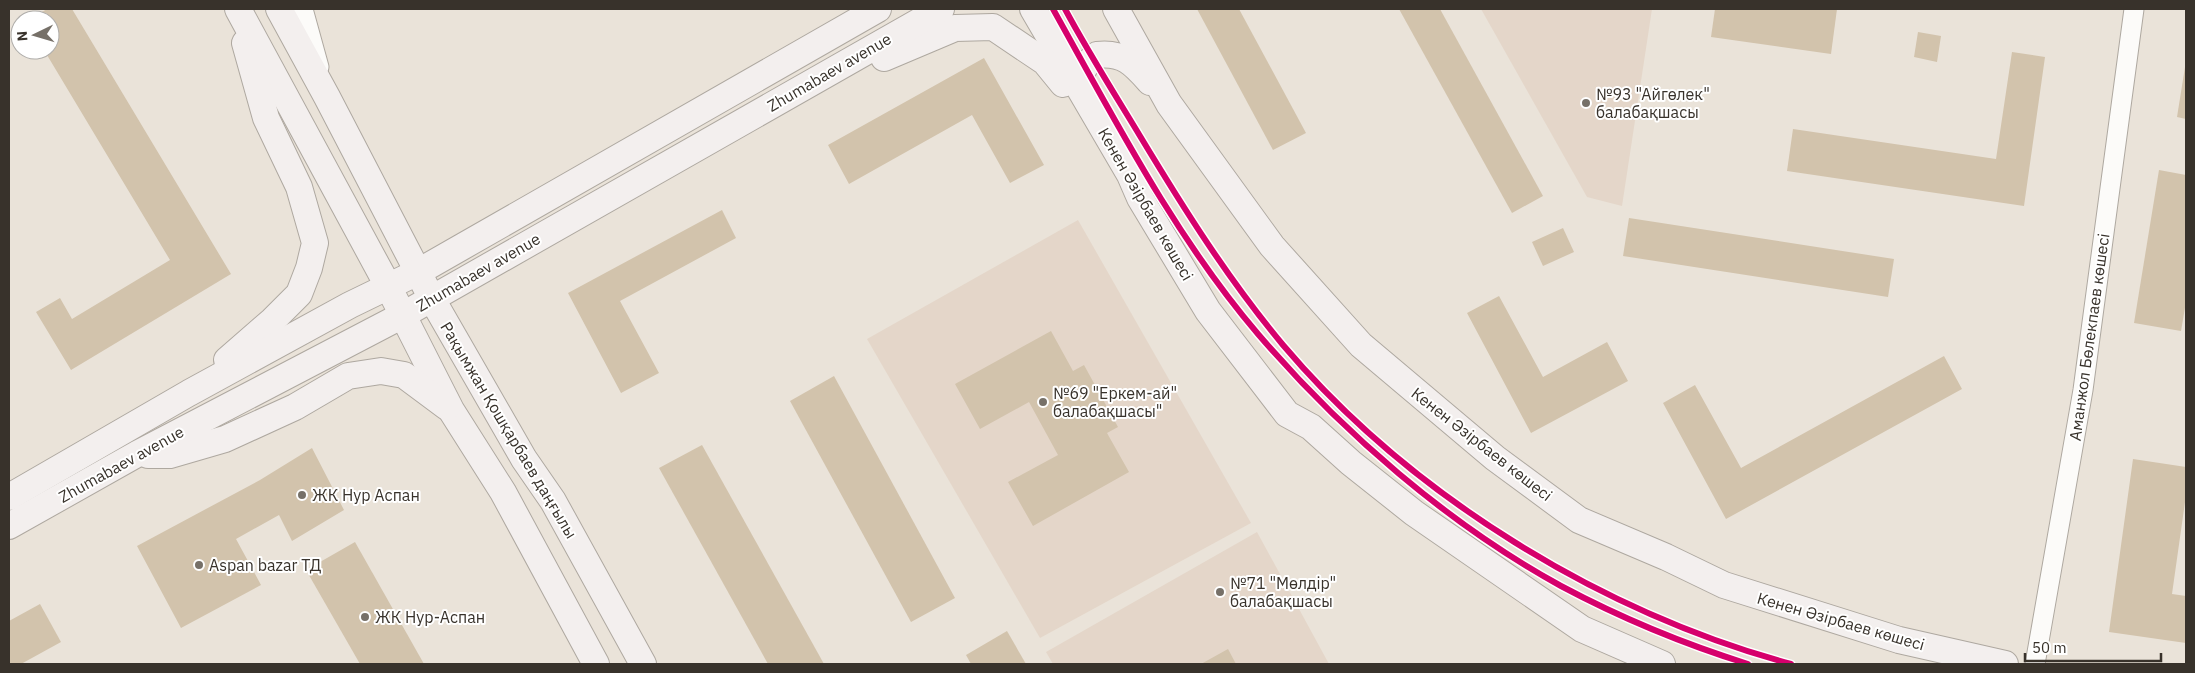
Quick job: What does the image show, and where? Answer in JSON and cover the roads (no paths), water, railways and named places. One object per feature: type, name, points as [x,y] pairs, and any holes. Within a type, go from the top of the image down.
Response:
[{"type":"main road","points":[[236,9],[388,286]]},
{"type":"main road","points":[[189,393],[273,320],[299,294],[309,268],[315,243],[299,188],[266,118],[236,9]]},
{"type":"main road","name":"Рақымжан Қошқарбаев даңғылы","points":[[279,9],[432,299],[524,459],[553,501],[643,664]]},
{"type":"main road","name":"Zhumabaev avenue","points":[[9,498],[189,393],[350,305],[418,272],[878,9]]},
{"type":"main road","name":"Zhumabaev avenue","points":[[9,526],[137,454],[432,299],[941,9]]},
{"type":"main road","name":"Кенен Әзірбаев көшесі","points":[[1033,9],[1130,175],[1140,198],[1208,311],[1287,414],[1311,427],[1351,463],[1414,513],[1582,629],[1662,664]]},
{"type":"main road","name":"Кенен Әзірбаев көшесі","points":[[1116,9],[1169,104],[1272,246],[1361,345],[1495,458],[1579,520],[1747,593],[1899,640],[2004,664]]},
{"type":"main road","points":[[1133,9],[1146,60]]},
{"type":"main road","points":[[788,95],[842,77],[955,28],[994,27],[1045,62],[1112,146]]},
{"type":"main road","points":[[1088,106],[1080,80],[1083,69],[1097,54],[1118,55],[1135,65],[1169,104]]},
{"type":"main road","name":"Рақымжан Қошқарбаев даңғылы","points":[[388,286],[452,410],[503,492],[596,664]]},
{"type":"main road","points":[[350,305],[360,315],[364,327],[362,337]]},
{"type":"main road","points":[[137,454],[170,455],[225,439],[295,407],[348,376],[381,371],[404,375],[452,410]]},
{"type":"street","points":[[303,9],[327,97]]},
{"type":"street","name":"Аманжол Бөлекпаев көшесі","points":[[2035,664],[2084,380],[2134,9]]},
{"type":"place","name":"№93 \"Айгөлек\" балабақшасы","points":[[1586,103]]},
{"type":"place","name":"№69 \"Еркем-ай\" балабақшасы\"","points":[[1043,402]]},
{"type":"place","name":"ЖК Нур Аспан","points":[[302,495]]},
{"type":"place","name":"Aspan bazar ТД","points":[[199,565]]},
{"type":"place","name":"№71 \"Мөлдір\" балабақшасы","points":[[1220,592]]},
{"type":"place","name":"ЖК Нур-Аспан","points":[[365,617]]}]
